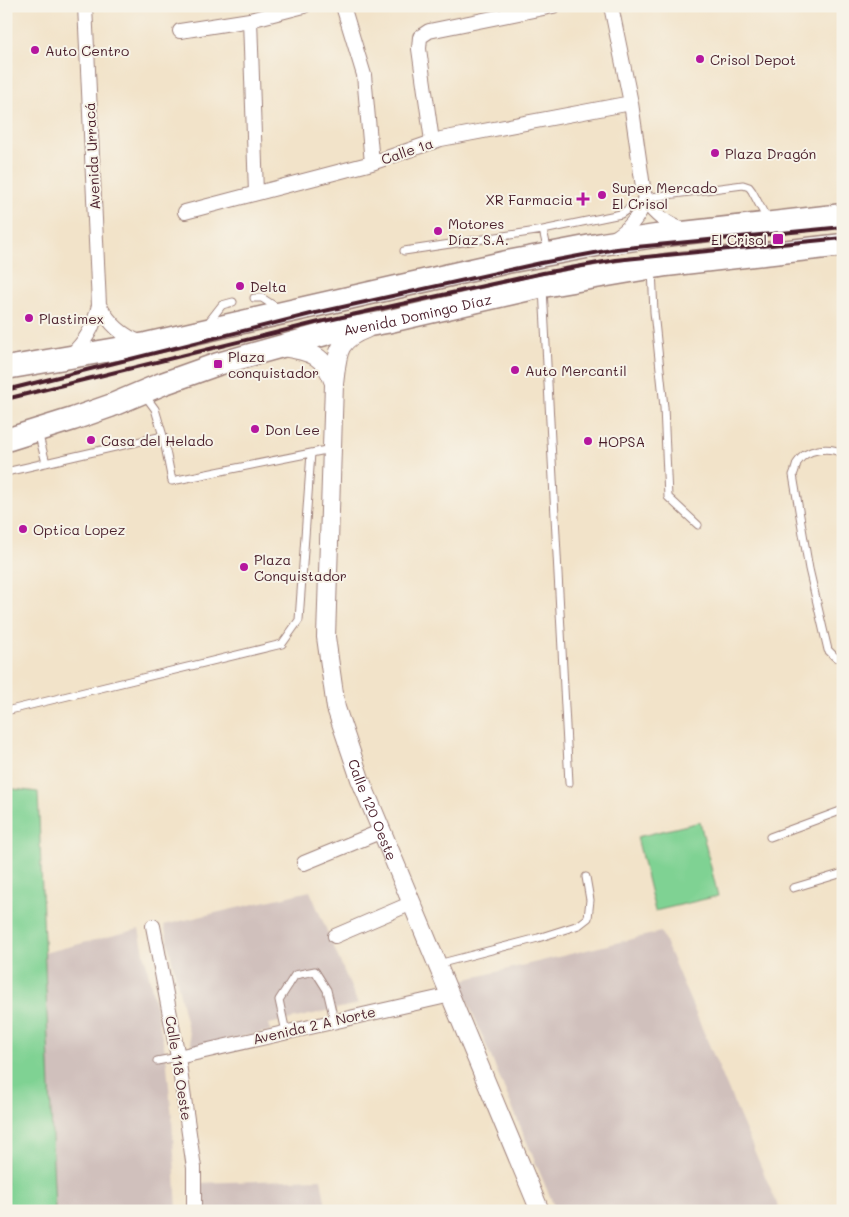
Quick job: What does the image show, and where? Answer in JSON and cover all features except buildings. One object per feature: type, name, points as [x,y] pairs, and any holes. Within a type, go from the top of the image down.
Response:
[{"type":"main road","name":"Avenida Domingo Díaz","points":[[6,368],[146,344],[507,262],[602,244],[843,215]]},
{"type":"main road","name":"Avenida Domingo Díaz","points":[[6,440],[110,406],[218,364],[336,331],[386,322],[543,286],[652,267],[843,245]]},
{"type":"main road","points":[[6,380],[22,378],[70,356]]},
{"type":"main road","points":[[6,424],[75,407],[110,406]]},
{"type":"street","name":"Avenida Urracá","points":[[70,356],[90,334],[96,320],[99,305],[86,6]]},
{"type":"street","points":[[180,31],[250,20],[304,6]]},
{"type":"street","points":[[343,6],[364,76],[372,163]]},
{"type":"street","points":[[432,141],[418,49],[420,37],[429,31],[553,6]]},
{"type":"street","points":[[611,6],[632,103],[645,199],[653,211],[668,223],[686,230],[699,232]]},
{"type":"street","points":[[250,20],[256,193]]},
{"type":"street","name":"Calle 1a","points":[[185,212],[372,163],[432,141],[632,103]]},
{"type":"street","points":[[602,244],[625,232],[634,223],[645,199]]},
{"type":"street","points":[[99,305],[107,319],[118,330],[131,339],[146,344]]},
{"type":"street","name":"Calle 120 Oeste","points":[[386,322],[351,336],[344,342],[339,353],[334,384],[326,636],[336,708],[360,779],[540,1211]]},
{"type":"street","name":"Calle 120 Oeste","points":[[278,346],[300,349],[315,355],[330,370],[334,384]]},
{"type":"street","points":[[304,863],[382,831]]},
{"type":"street","points":[[335,936],[412,903]]},
{"type":"street","name":"Calle 118 Oeste","points":[[153,926],[178,1058],[194,1168],[194,1211]]},
{"type":"street","name":"Avenida 2 A Norte","points":[[178,1058],[334,1020],[451,995]]},
{"type":"lane","points":[[404,251],[543,230],[621,214],[645,199],[743,185],[752,191],[769,224]]},
{"type":"lane","points":[[543,230],[549,254]]},
{"type":"lane","points":[[652,267],[654,312],[664,407],[668,497],[698,525]]},
{"type":"lane","points":[[543,286],[569,783]]},
{"type":"lane","points":[[254,298],[262,298],[286,313]]},
{"type":"lane","points":[[202,332],[219,308],[233,302]]},
{"type":"lane","points":[[143,392],[155,409],[163,436],[172,481],[333,449]]},
{"type":"lane","points":[[38,430],[46,463]]},
{"type":"lane","points":[[6,472],[163,436]]},
{"type":"lane","points":[[843,454],[837,450],[808,452],[798,462],[794,475],[809,569],[828,650],[835,657],[843,660]]},
{"type":"lane","points":[[6,711],[282,644],[299,620],[311,453]]},
{"type":"lane","points":[[770,837],[843,810]]},
{"type":"lane","points":[[793,888],[843,873]]},
{"type":"lane","points":[[438,964],[538,938],[579,925],[588,918],[590,900],[586,877]]},
{"type":"lane","points":[[286,1032],[279,1000],[295,975],[315,971],[327,990],[334,1020]]},
{"type":"lane","points":[[157,1061],[178,1058]]},
{"type":"shaded area","points":[[310,891],[358,1004],[269,1024],[271,1031],[192,1047],[164,925]]},
{"type":"shaded area","points":[[139,929],[166,1055],[172,1118],[177,1211],[55,1211],[44,953]]},
{"type":"shaded area","points":[[661,932],[780,1211],[556,1211],[459,981]]},
{"type":"shaded area","points":[[321,1179],[327,1211],[198,1211],[196,1183]]},
{"type":"green space","points":[[6,788],[38,792],[55,1211],[6,1211]]},
{"type":"green space","points":[[700,822],[718,896],[655,911],[637,837]]},
{"type":"railway","points":[[6,390],[311,314],[541,263],[616,249],[843,227]]},
{"type":"railway","points":[[6,399],[315,323],[543,273],[615,260],[843,238]]},
{"type":"place","name":"Auto Centro","points":[[35,50]]},
{"type":"place","name":"Crisol Depot","points":[[700,59]]},
{"type":"place","name":"Plaza Dragón","points":[[715,153]]},
{"type":"place","name":"Super Mercado El Crisol","points":[[602,195]]},
{"type":"place","name":"XR Farmacia","points":[[583,199]]},
{"type":"place","name":"Motores Díaz S.A.","points":[[438,231]]},
{"type":"place","name":"El Crisol","points":[[778,239]]},
{"type":"place","name":"Delta","points":[[240,286]]},
{"type":"place","name":"Plastimex","points":[[29,318]]},
{"type":"place","name":"Plaza conquistador","points":[[218,364]]},
{"type":"place","name":"Auto Mercantil","points":[[515,370]]},
{"type":"place","name":"Don Lee","points":[[255,429]]},
{"type":"place","name":"Casa del Helado","points":[[91,440]]},
{"type":"place","name":"HOPSA","points":[[588,441]]},
{"type":"place","name":"Optica Lopez","points":[[23,529]]},
{"type":"place","name":"Plaza Conquistador","points":[[244,567]]}]
